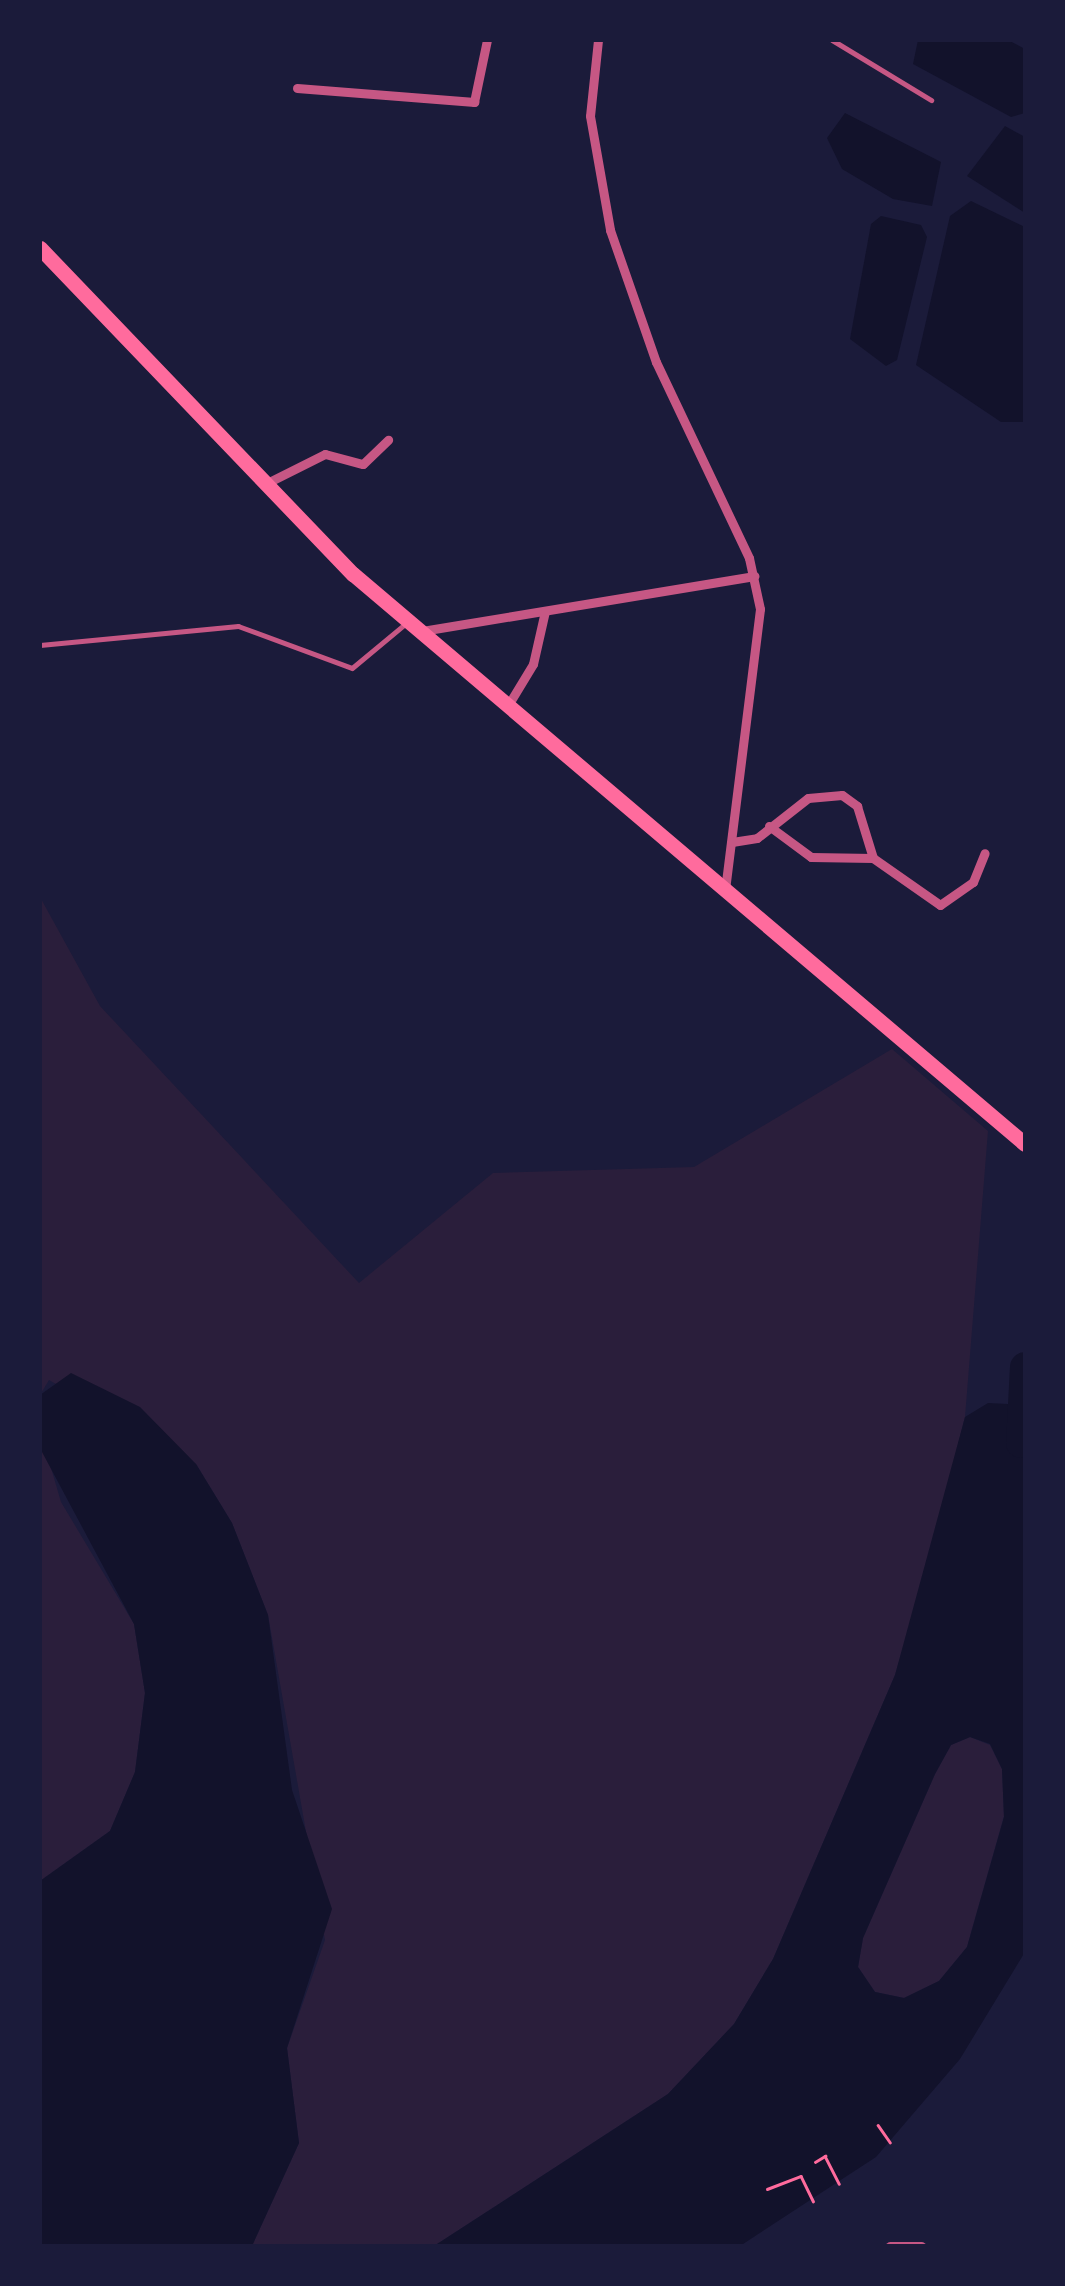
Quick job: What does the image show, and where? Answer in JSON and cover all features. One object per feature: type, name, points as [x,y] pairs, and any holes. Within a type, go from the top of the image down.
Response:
[{"type":"highway","points":[[40,248],[263,485],[413,627],[725,898],[1025,1144]]},
{"type":"street","points":[[298,88],[474,102],[487,40]]},
{"type":"street","points":[[598,40],[590,116],[610,230],[662,376],[754,576],[759,671],[725,898]]},
{"type":"street","points":[[263,485],[325,454],[363,464],[388,440]]},
{"type":"street","points":[[413,627],[544,611],[754,576]]},
{"type":"street","points":[[507,707],[533,664],[544,611]]},
{"type":"street","points":[[732,842],[769,826],[808,798],[842,796],[857,806],[873,858]]},
{"type":"street","points":[[769,826],[811,857],[873,858],[940,905],[973,882],[984,852]]},
{"type":"street","points":[[890,2246],[922,2246]]},
{"type":"lane","points":[[832,40],[931,100]]},
{"type":"lane","points":[[40,646],[238,626],[352,668],[413,627]]},
{"type":"path","points":[[878,2125],[890,2142]]},
{"type":"path","points":[[816,2162],[825,2156],[839,2184]]},
{"type":"path","points":[[768,2189],[802,2176],[813,2201]]},
{"type":"shaded area","points":[[918,40],[1008,40],[1025,49],[1025,113],[1011,117],[913,64]]},
{"type":"shaded area","points":[[845,113],[941,162],[932,206],[893,199],[842,169],[827,138]]},
{"type":"shaded area","points":[[1005,126],[1025,137],[1025,213],[967,176]]},
{"type":"shaded area","points":[[971,201],[1025,227],[1024,422],[1001,422],[916,365],[950,216]]},
{"type":"shaded area","points":[[881,216],[921,225],[927,237],[897,360],[886,366],[850,339],[871,224]]},
{"type":"shaded area","points":[[40,897],[100,1006],[359,1283],[493,1173],[694,1167],[892,1049],[988,1131],[965,1417],[925,1575],[895,1675],[773,1959],[734,2024],[668,2094],[434,2246],[252,2246],[299,2143],[287,2048],[325,1940],[268,1615],[232,1523],[196,1464],[49,1380],[40,1395]]},
{"type":"shaded area","points":[[71,1373],[140,1407],[196,1464],[232,1523],[268,1615],[292,1790],[332,1909],[287,2048],[299,2143],[252,2246],[40,2246],[40,1881],[110,1831],[135,1772],[145,1693],[134,1624],[42,1452],[40,1395]]},
{"type":"shaded area","points":[[988,1403],[1025,1405],[1025,1952],[960,2059],[876,2157],[740,2246],[434,2246],[668,2094],[734,2024],[773,1959],[895,1675],[965,1417]],"holes":[[[970,1737],[990,1744],[1002,1769],[1004,1817],[967,1947],[939,1981],[904,1998],[875,1992],[858,1967],[863,1938],[935,1774],[951,1745]]]},
{"type":"shaded area","points":[[40,1430],[61,1502],[134,1624],[145,1693],[135,1772],[110,1831],[40,1881]]},
{"type":"shaded area","points":[[970,1737],[990,1745],[1002,1769],[1004,1816],[967,1947],[939,1981],[904,1998],[875,1992],[858,1967],[863,1938],[935,1774],[951,1745]]},
{"type":"waterway","points":[[1021,1443],[1025,1367]]}]
